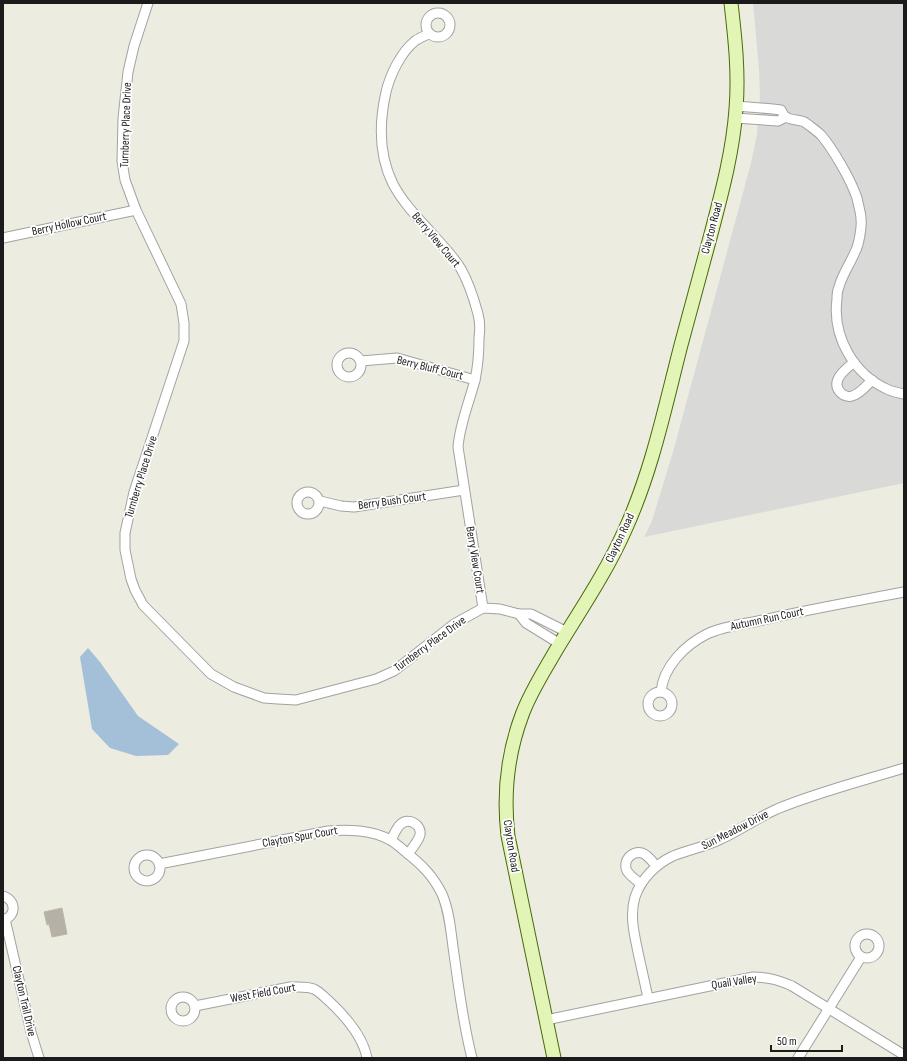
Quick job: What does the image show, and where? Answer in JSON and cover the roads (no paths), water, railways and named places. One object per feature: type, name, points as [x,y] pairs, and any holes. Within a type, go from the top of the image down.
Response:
[{"type":"main road","name":"Clayton Road","points":[[554,1058],[511,853],[506,819],[505,801],[512,748],[522,714],[537,682],[617,548],[631,517],[643,484],[660,426],[729,159],[736,112],[736,61],[731,3]]},
{"type":"street","name":"Turnberry Place Drive","points":[[148,3],[134,46],[128,72],[123,118],[122,161],[125,180],[136,210],[182,304],[184,341],[134,492],[125,533],[125,550],[131,579],[143,605],[211,674],[234,687],[264,698],[284,700],[296,700],[376,679],[388,674],[394,671],[454,624],[483,608]]},
{"type":"street","name":"Berry View Court","points":[[429,34],[415,41],[405,52],[394,69],[387,86],[384,102],[381,120],[381,141],[387,169],[393,184],[410,209],[449,253],[460,268],[468,283],[479,316],[479,350],[475,380],[459,433],[458,447],[483,608]]},
{"type":"street","points":[[736,112],[778,121],[786,117],[805,122],[820,134],[832,150],[850,182],[856,197],[862,220],[859,242],[838,288],[836,312],[837,324],[842,343],[854,362],[864,374],[890,391],[904,394]]},
{"type":"street","name":"Berry Hollow Court","points":[[3,238],[136,210]]},
{"type":"street","name":"Berry Bluff Court","points":[[361,362],[397,358],[475,380]]},
{"type":"street","points":[[854,362],[838,380],[838,388],[840,392],[848,396],[852,396],[872,380]]},
{"type":"street","name":"Berry Bush Court","points":[[320,501],[341,506],[354,507],[464,490]]},
{"type":"street","name":"Autumn Run Court","points":[[661,692],[663,680],[669,668],[684,650],[696,640],[720,629],[773,617],[904,592]]},
{"type":"street","points":[[483,608],[500,609],[519,614],[531,614],[567,632]]},
{"type":"street","points":[[519,614],[526,623],[560,644]]},
{"type":"street","name":"Sun Meadow Drive","points":[[648,998],[632,924],[632,910],[635,896],[641,884],[656,866],[672,857],[711,844],[776,809],[904,768]]},
{"type":"street","points":[[391,840],[400,824],[403,822],[409,821],[417,825],[420,835],[408,854]]},
{"type":"street","name":"Clayton Spur Court","points":[[159,864],[328,830],[344,830],[375,834],[391,840],[423,865],[442,895],[448,914],[463,1022],[472,1058]]},
{"type":"street","points":[[641,884],[629,874],[627,870],[626,862],[630,856],[637,853],[644,854],[656,866]]},
{"type":"street","points":[[3,896],[7,897],[13,904],[12,914],[4,920]]},
{"type":"street","name":"Clayton Trail Drive","points":[[4,920],[31,1032],[39,1058]]},
{"type":"street","points":[[798,1058],[861,957]]},
{"type":"street","name":"Quail Valley","points":[[546,1020],[753,976],[767,977],[779,980],[792,986],[904,1055]]},
{"type":"street","name":"West Field Court","points":[[195,1006],[290,987],[313,988],[338,1010],[355,1031],[361,1042],[366,1058]]},
{"type":"water","points":[[88,648],[100,662],[138,716],[179,744],[168,755],[136,756],[110,748],[92,729],[80,657]]}]
